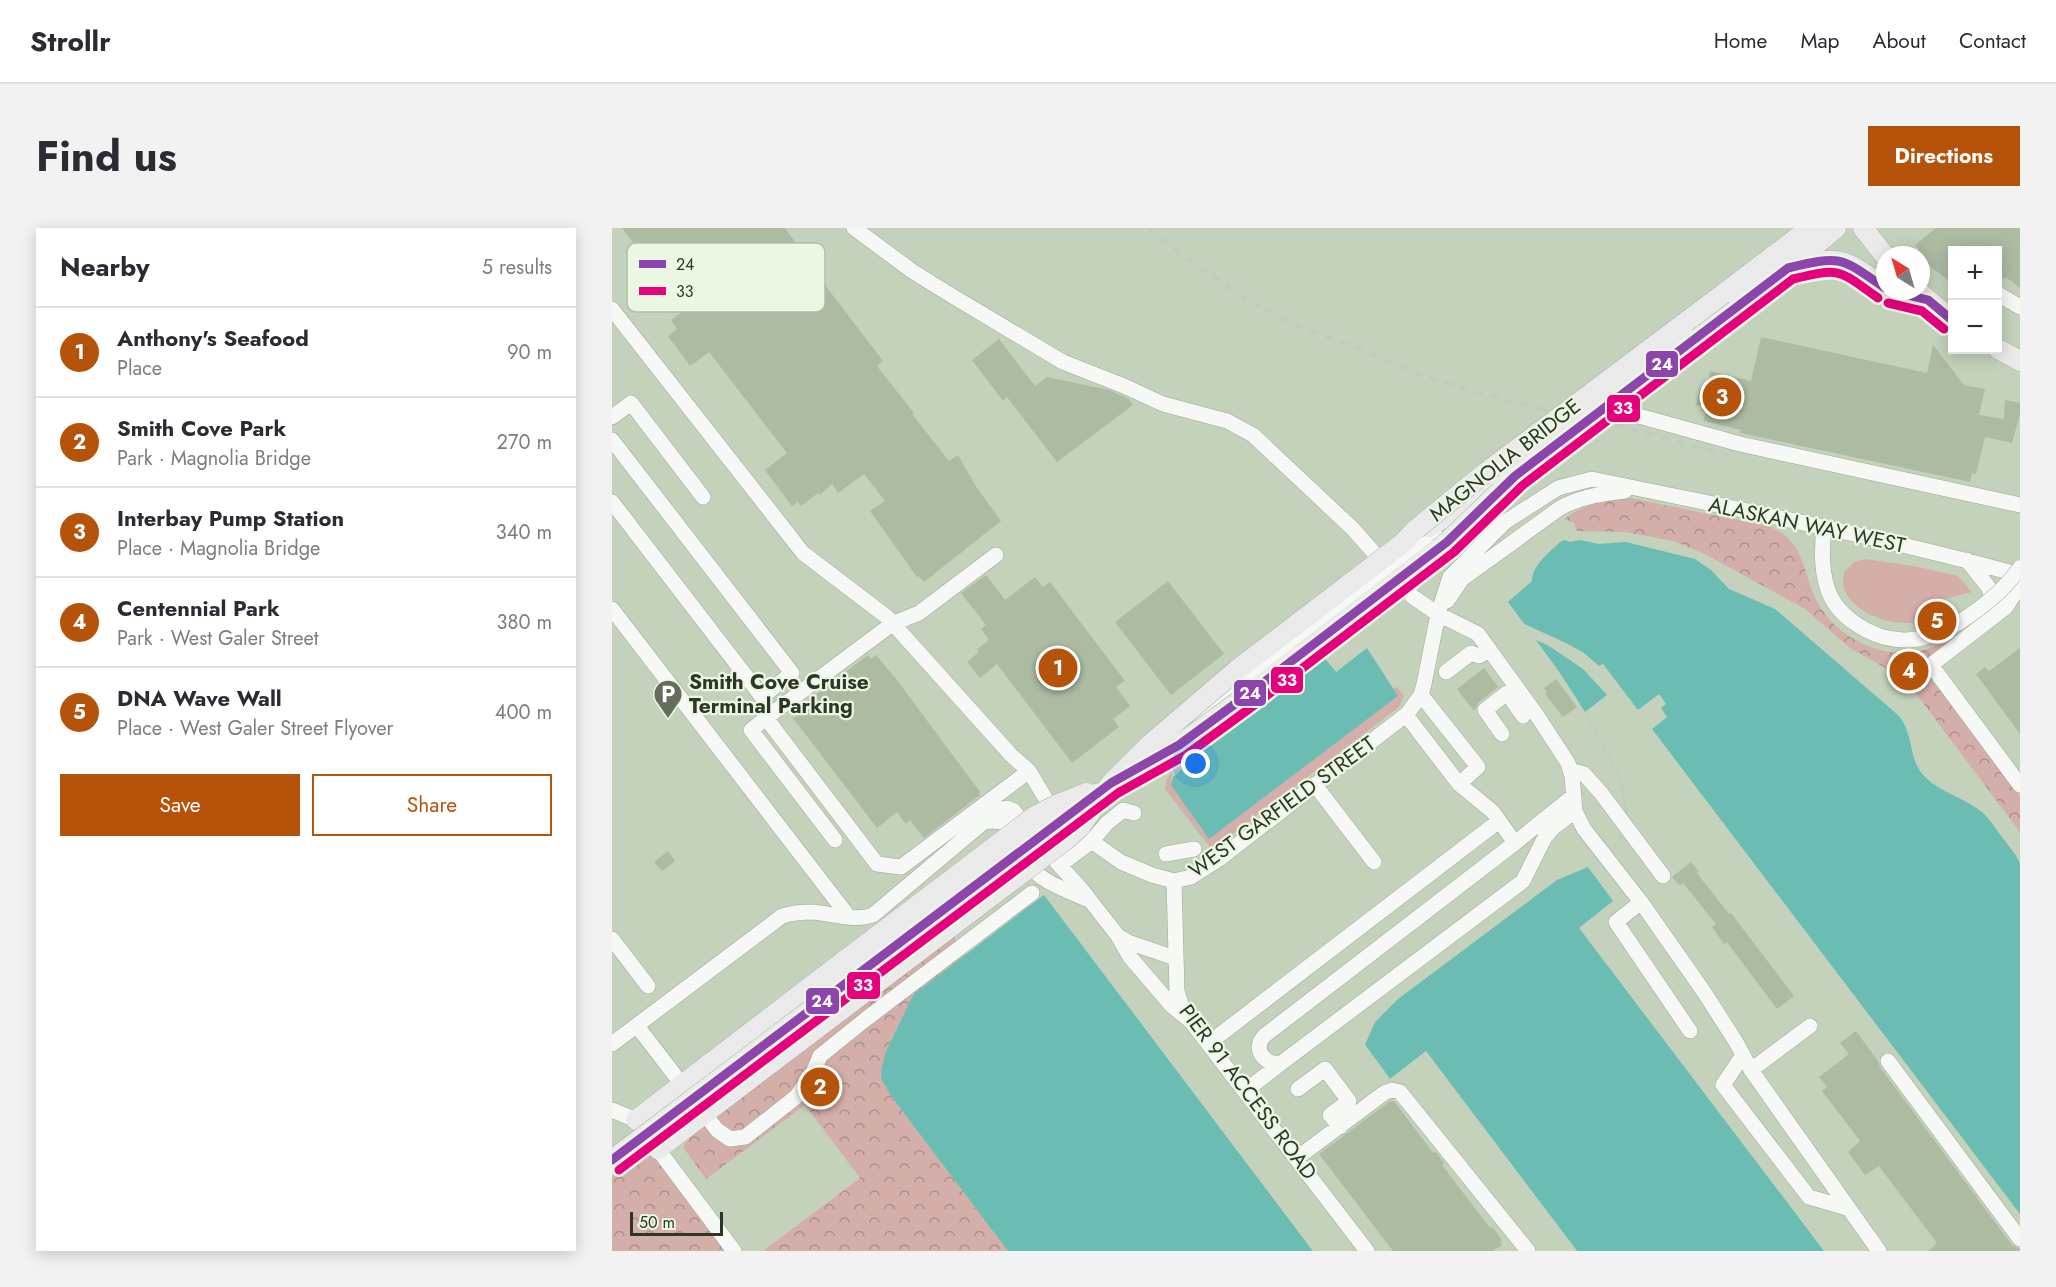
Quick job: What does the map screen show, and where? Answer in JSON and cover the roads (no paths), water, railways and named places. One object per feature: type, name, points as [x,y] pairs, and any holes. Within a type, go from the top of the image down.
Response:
[{"type":"main road","name":"MAGNOLIA BRIDGE","points":[[1403,543],[1414,531],[1516,450],[1810,228]]},
{"type":"main road","points":[[1788,268],[1836,228]]},
{"type":"main road","points":[[1863,228],[1877,246]]},
{"type":"main road","points":[[1788,268],[1824,260],[1839,260],[1848,262],[1876,282]]},
{"type":"main road","name":"MAGNOLIA BRIDGE","points":[[612,1160],[1111,783],[1149,745],[1238,669],[1403,543],[1515,476],[1788,268]]},
{"type":"main road","points":[[1928,300],[1948,315]]},
{"type":"main road","points":[[2002,351],[2020,361]]},
{"type":"main road","points":[[1436,536],[1479,488],[1508,464],[1516,450]]},
{"type":"main road","name":"MAGNOLIA BRIDGE","points":[[1111,783],[1164,755],[1250,693],[1447,542],[1515,476]]},
{"type":"main road","points":[[1436,536],[1500,491]]},
{"type":"main road","points":[[636,1120],[1035,816],[1111,783]]},
{"type":"main road","points":[[658,1149],[1067,838],[1080,826],[1111,783]]},
{"type":"street","points":[[854,228],[939,289],[1063,362],[1163,404],[1227,421],[1253,435],[1353,530],[1413,597],[1438,614],[1478,634],[1490,650],[1523,716]]},
{"type":"street","points":[[2002,296],[2020,307]]},
{"type":"street","name":"WEST GARFIELD STREET","points":[[612,309],[803,554],[887,617],[1029,771],[1056,816],[1121,862],[1174,881],[1191,877],[1219,859],[1406,714],[1421,694],[1438,614],[1450,577],[1505,522],[1558,488],[1585,481]]},
{"type":"street","points":[[612,417],[631,403],[703,497]]},
{"type":"street","points":[[1628,413],[1740,444],[2020,505]]},
{"type":"street","points":[[612,440],[792,674],[762,697],[612,502]]},
{"type":"street","points":[[1583,499],[1585,481]]},
{"type":"street","name":"ALASKAN WAY WEST","points":[[1585,481],[1640,489],[1824,528],[1967,560],[2020,575]]},
{"type":"street","name":"WEST GARFIELD STREET","points":[[1438,614],[1462,579],[1560,508],[1609,492],[1640,489]]},
{"type":"street","points":[[1824,528],[1821,563],[1827,589],[1839,610],[1863,628],[1887,638],[1905,640],[1934,635],[1969,618],[1987,603],[2020,568]]},
{"type":"street","points":[[1091,842],[1088,830],[1111,796],[1144,762],[1248,678],[1436,536]]},
{"type":"street","points":[[835,840],[751,730],[892,624],[919,613],[996,555]]},
{"type":"street","points":[[1967,560],[1989,588],[1995,605],[1994,617]]},
{"type":"street","points":[[2020,585],[2012,600],[1994,617],[1931,665],[2020,785]]},
{"type":"street","points":[[612,609],[849,917]]},
{"type":"street","points":[[1446,672],[1471,653],[1479,656],[1490,650]]},
{"type":"street","points":[[1502,734],[1485,710],[1511,690]]},
{"type":"street","points":[[1511,690],[1558,745],[1570,770],[1574,803],[1584,829],[1641,902],[1704,992],[1750,1070],[1879,1251]]},
{"type":"street","points":[[1421,694],[1478,767],[1459,784]]},
{"type":"street","points":[[1406,714],[1459,784],[1487,807],[1515,843]]},
{"type":"street","points":[[766,718],[877,864],[901,867],[1029,771]]},
{"type":"street","points":[[1570,770],[1584,774],[1601,793],[1663,876]]},
{"type":"street","points":[[1316,785],[1374,862]]},
{"type":"street","points":[[1280,1064],[1269,1062],[1260,1053],[1260,1041],[1264,1036],[1515,843],[1574,803]]},
{"type":"street","points":[[1245,1091],[1523,881],[1545,837],[1574,803]]},
{"type":"street","points":[[612,1044],[782,916],[812,912],[860,918],[873,915],[998,810],[1011,808],[1118,936],[1130,957],[1172,1006],[1194,1024]]},
{"type":"street","points":[[1060,865],[1091,842],[1106,824],[1123,810],[1134,813]]},
{"type":"street","points":[[986,821],[1002,822],[1010,827],[1021,843],[1034,870],[1041,878],[1090,901]]},
{"type":"street","points":[[1209,1043],[1499,821]]},
{"type":"street","points":[[1166,855],[1194,849]]},
{"type":"street","name":"PIER 91 ACCESS ROAD","points":[[1174,881],[1175,958],[1179,998],[1183,1011],[1367,1251]]},
{"type":"street","points":[[637,1026],[717,1130],[730,1139],[745,1137],[796,1096],[812,1076],[820,1056],[1032,893]]},
{"type":"street","points":[[1641,902],[1616,922],[1690,1031]]},
{"type":"street","points":[[1118,936],[1128,942],[1175,958]]},
{"type":"street","points":[[612,939],[648,986]]},
{"type":"street","points":[[1750,1070],[1810,1026]]},
{"type":"street","points":[[1743,1056],[1723,1085],[1809,1197],[1847,1208]]},
{"type":"street","points":[[1888,1061],[2020,1239]]},
{"type":"street","points":[[1298,1089],[1325,1069],[1349,1101],[1330,1115],[1340,1126]]},
{"type":"street","points":[[1297,1158],[1384,1093],[1392,1090],[1400,1092],[1528,1251]]},
{"type":"street","points":[[612,1110],[636,1120],[734,1251]]},
{"type":"water","points":[[1565,540],[1570,542],[1580,540],[1598,544],[1626,542],[1695,559],[1711,570],[1729,589],[1775,609],[1898,715],[1907,730],[1913,755],[1920,771],[1939,788],[1982,812],[2016,855],[2020,864],[2020,1251],[1577,1251],[1426,1052],[1390,1079],[1365,1045],[1375,1022],[1398,999],[1557,880],[1588,867],[1612,850],[1624,833],[1627,815],[1620,777],[1585,712],[1560,673],[1508,602],[1532,581],[1535,570],[1542,559]]},
{"type":"water","points":[[1367,648],[1398,696],[1209,839],[1171,785],[1173,777],[1197,756],[1191,747],[1309,661],[1323,656],[1336,672]]},
{"type":"water","points":[[1044,895],[1313,1251],[1008,1251],[891,1096],[881,1078],[882,1066],[886,1051],[913,995]]},
{"type":"railway","points":[[1149,228],[1170,246],[1246,299],[1303,329],[1430,378],[1479,393],[1595,420],[1735,457]]},
{"type":"place","name":"Interbay Pump Station","points":[[1722,397]]},
{"type":"place","name":"DNA Wave Wall","points":[[1937,621]]},
{"type":"place","name":"Anthony's Seafood","points":[[1058,668]]},
{"type":"place","name":"Centennial Park","points":[[1909,671]]},
{"type":"place","name":"Smith Cove Cruise Terminal Parking","points":[[668,720]]},
{"type":"place","name":"Smith Cove Park","points":[[820,1087]]}]
